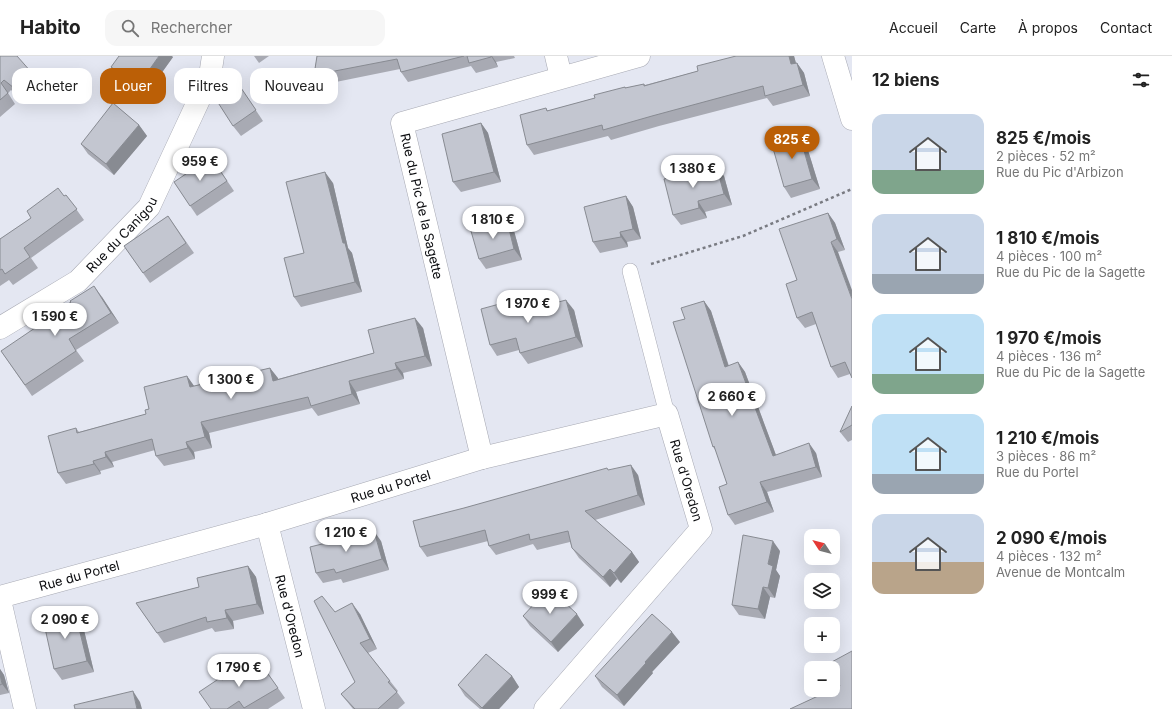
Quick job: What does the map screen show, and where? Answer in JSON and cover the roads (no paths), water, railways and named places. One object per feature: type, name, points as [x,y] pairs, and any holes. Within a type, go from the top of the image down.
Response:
[{"type":"street","name":"Rue du Canigou","points":[[0,328],[78,281],[149,207],[210,76],[213,56]]},
{"type":"street","points":[[556,56],[561,77]]},
{"type":"street","name":"Rue du Pic de la Sagette","points":[[482,458],[402,123],[639,56]]},
{"type":"street","points":[[833,56],[852,119]]},
{"type":"street","name":"Rue du Portel","points":[[0,597],[267,524],[482,458],[667,414]]},
{"type":"street","name":"Rue d'Oredon","points":[[545,709],[701,528],[667,414]]},
{"type":"street","name":"Rue d'Oredon","points":[[267,524],[314,709]]},
{"type":"street","points":[[0,600],[25,709]]},
{"type":"lane","name":"Rue d'Oredon","points":[[630,271],[667,414]]}]
